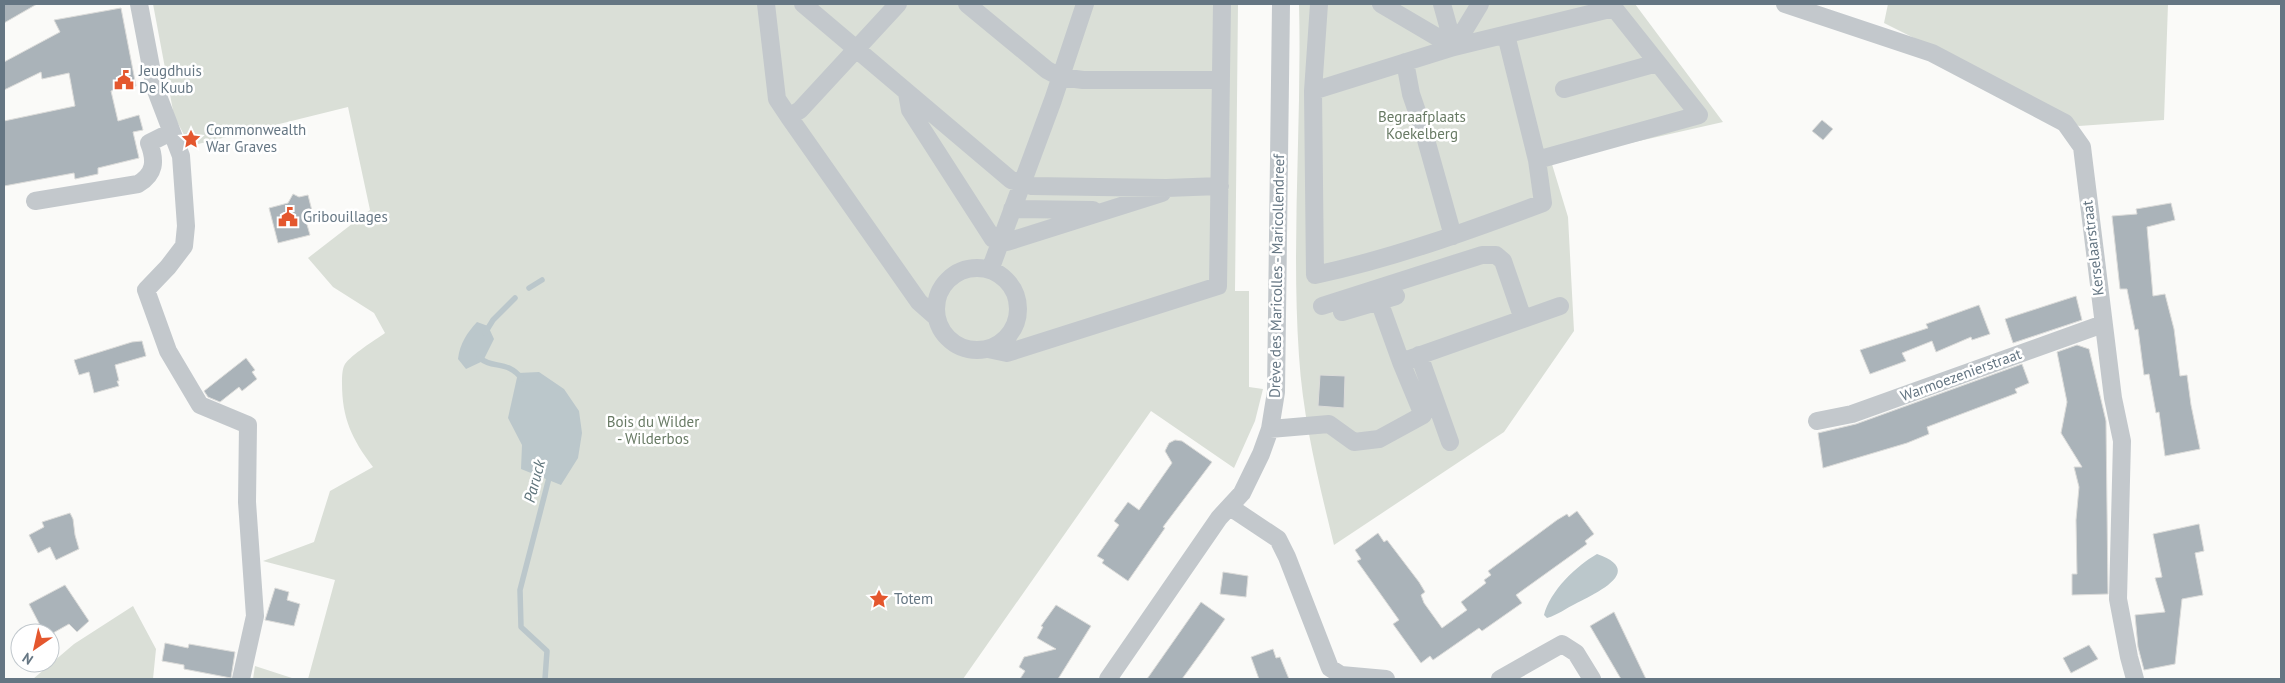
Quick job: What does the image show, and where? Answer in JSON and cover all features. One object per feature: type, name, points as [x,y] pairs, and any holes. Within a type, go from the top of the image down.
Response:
[{"type":"street","points":[[139,4],[155,88],[181,156],[186,226],[184,246],[168,267],[146,290],[168,351],[200,405],[248,425],[247,502],[255,616],[241,679]]},
{"type":"street","points":[[766,4],[777,99],[919,302],[936,317]]},
{"type":"street","points":[[802,4],[1011,180],[1032,186],[1166,188],[1220,186]]},
{"type":"street","points":[[789,118],[800,110],[854,49],[898,4]]},
{"type":"street","points":[[966,4],[1047,70],[1060,77],[1084,80],[1220,80]]},
{"type":"street","points":[[990,270],[1000,241],[1018,209],[1021,184],[1085,4]]},
{"type":"street","points":[[988,349],[1006,339],[1012,332],[1019,309],[1016,294],[1001,275],[990,270],[967,268],[946,280],[937,296],[936,317],[939,326],[947,338],[959,347],[968,350],[988,349],[1007,353],[1218,286],[1222,4]]},
{"type":"street","name":"Drève des Maricolles - Maricollendreef","points":[[1108,679],[1219,518],[1242,493],[1262,454],[1270,429],[1276,382],[1281,4]]},
{"type":"street","points":[[1319,4],[1314,90],[1316,275],[1370,263],[1453,236],[1543,203],[1537,160],[1506,35]]},
{"type":"street","points":[[1381,4],[1454,47]]},
{"type":"street","points":[[1442,4],[1454,47]]},
{"type":"street","points":[[1454,47],[1480,4]]},
{"type":"street","name":"Kerselaarstraat","points":[[1785,4],[1932,53],[2065,123],[2082,147],[2113,398],[2122,441],[2118,599],[2135,679]]},
{"type":"street","points":[[1314,90],[1454,47],[1613,6],[1699,115],[1537,160]]},
{"type":"street","points":[[1405,62],[1411,94],[1423,129],[1453,236]]},
{"type":"street","points":[[1564,88],[1657,62]]},
{"type":"street","points":[[907,93],[910,110],[994,239],[1007,242],[1163,192],[1166,188]]},
{"type":"street","points":[[35,200],[138,184],[151,173],[154,163],[154,155],[149,143],[171,132]]},
{"type":"street","points":[[1018,209],[1082,208],[1103,211]]},
{"type":"street","points":[[1018,209],[1029,234]]},
{"type":"street","points":[[1396,296],[1379,301],[1326,310],[1482,255],[1496,255],[1503,260],[1523,319]]},
{"type":"street","points":[[1270,429],[1329,424],[1354,442],[1379,439],[1423,415],[1379,301]]},
{"type":"street","points":[[1401,362],[1560,306]]},
{"type":"street","name":"Warmoezenierstraat","points":[[1817,421],[1852,414],[2103,324]]},
{"type":"street","points":[[1419,355],[1450,442]]},
{"type":"street","points":[[1230,507],[1278,539],[1287,557],[1330,668],[1341,674],[1386,679]]},
{"type":"street","points":[[1500,679],[1562,644],[1576,653],[1592,679]]},
{"type":"green space","name":"Bois du Wilder - Wilderbos","points":[[153,4],[1238,4],[1235,291],[1249,291],[1249,387],[1263,389],[1255,421],[1234,468],[1151,411],[963,679],[308,679],[335,580],[263,561],[314,542],[330,491],[373,467],[354,438],[346,418],[342,396],[342,373],[348,360],[385,333],[374,313],[333,287],[308,258],[370,210],[348,107],[190,146],[174,116]]},
{"type":"green space","name":"Begraafplaats Koekelberg","points":[[1299,4],[1635,4],[1723,122],[1551,161],[1568,217],[1574,331],[1504,432],[1334,545],[1308,428],[1299,356],[1296,224],[1300,48]]},
{"type":"green space","points":[[1888,4],[2168,4],[2164,120],[2079,126],[1884,23]]},
{"type":"green space","points":[[133,606],[156,649],[153,679],[33,679],[40,673],[60,673],[60,656],[74,644]]},
{"type":"green space","points":[[255,666],[295,679],[253,679]]},
{"type":"shaded area","points":[[477,322],[488,326],[494,339],[483,361],[466,369],[458,359],[460,348],[464,339]]},
{"type":"shaded area","points":[[539,372],[564,389],[579,411],[582,433],[578,458],[561,485],[521,469],[522,445],[508,418],[518,373]]},
{"type":"shaded area","points":[[1597,554],[1611,561],[1617,567],[1617,574],[1612,581],[1594,594],[1547,618],[1544,615],[1547,606],[1558,588],[1581,565]]},
{"type":"building","points":[[4,4],[37,4],[4,23]]},
{"type":"building","points":[[121,8],[136,86],[111,91],[118,121],[139,115],[143,130],[133,132],[139,158],[98,168],[98,174],[75,179],[74,173],[4,186],[4,121],[75,106],[69,73],[42,79],[41,72],[4,90],[4,62],[60,32],[54,20]]},
{"type":"building","points":[[1822,120],[1833,129],[1823,140],[1812,131]]},
{"type":"building","points":[[293,194],[299,197],[308,195],[314,219],[306,221],[310,235],[278,243],[269,208],[288,203]]},
{"type":"building","points":[[2171,203],[2175,220],[2147,227],[2153,296],[2165,294],[2174,329],[2180,376],[2187,375],[2200,449],[2165,456],[2159,412],[2156,413],[2149,374],[2144,375],[2138,329],[2135,330],[2127,289],[2120,289],[2112,216],[2137,214],[2136,209]]},
{"type":"building","points":[[2076,296],[2082,320],[2013,343],[2005,319]]},
{"type":"building","points":[[1979,305],[1990,334],[1972,340],[1971,337],[1936,352],[1932,341],[1902,353],[1906,361],[1870,374],[1860,350],[1928,328],[1926,324]]},
{"type":"building","points":[[142,341],[146,356],[115,365],[119,386],[94,393],[89,372],[79,375],[74,360],[132,342]]},
{"type":"building","points":[[2077,345],[2089,349],[2106,421],[2108,594],[2072,595],[2072,574],[2077,574],[2076,520],[2079,487],[2074,467],[2082,467],[2061,433],[2067,402],[2057,352]]},
{"type":"building","points":[[246,358],[255,370],[252,372],[257,379],[242,391],[239,387],[220,402],[208,397],[204,391]]},
{"type":"building","points":[[2022,364],[2029,383],[2015,389],[2017,393],[1927,427],[1929,434],[1907,443],[1823,468],[1818,433],[1856,424]]},
{"type":"building","points":[[1320,375],[1345,376],[1344,408],[1318,406]]},
{"type":"building","points":[[1175,440],[1182,441],[1212,462],[1163,527],[1165,528],[1128,581],[1102,563],[1104,560],[1097,556],[1119,525],[1114,521],[1128,502],[1139,510],[1172,463],[1165,451],[1169,443]]},
{"type":"building","points":[[1577,511],[1594,534],[1585,541],[1587,544],[1516,595],[1522,603],[1482,631],[1479,628],[1433,660],[1430,656],[1421,663],[1393,624],[1399,620],[1357,561],[1361,559],[1355,550],[1378,533],[1384,542],[1387,540],[1419,582],[1425,592],[1421,595],[1424,603],[1442,628],[1467,610],[1461,602],[1486,583],[1484,580],[1491,575],[1488,571],[1557,520],[1567,514],[1569,517]]},
{"type":"building","points":[[70,513],[79,549],[56,560],[50,547],[38,553],[29,535],[44,527],[42,522]]},
{"type":"building","points":[[2199,524],[2204,551],[2195,553],[2203,595],[2182,599],[2175,664],[2144,670],[2138,647],[2135,615],[2165,612],[2155,578],[2162,577],[2153,534]]},
{"type":"building","points":[[1223,572],[1248,576],[1246,597],[1220,594]]},
{"type":"building","points":[[65,585],[89,621],[77,632],[69,624],[60,629],[60,623],[39,623],[29,604]]},
{"type":"building","points":[[275,588],[289,592],[287,600],[300,604],[294,626],[265,620]]},
{"type":"building","points":[[1201,602],[1225,619],[1182,679],[1147,679]]},
{"type":"building","points":[[1056,605],[1091,626],[1058,679],[1020,679],[1025,671],[1019,667],[1024,657],[1056,649],[1037,638],[1043,627],[1041,626]]},
{"type":"building","points":[[1614,612],[1646,679],[1621,679],[1590,626]]},
{"type":"building","points":[[165,643],[188,648],[189,644],[235,652],[231,678],[184,669],[184,665],[162,661]]},
{"type":"building","points":[[2089,645],[2098,659],[2071,673],[2063,658]]},
{"type":"building","points":[[1273,649],[1276,658],[1280,657],[1289,679],[1259,679],[1251,657]]},
{"type":"waterway","name":"Paruck","points":[[529,288],[542,280]]},
{"type":"waterway","name":"Paruck","points":[[485,333],[493,320],[515,298]]},
{"type":"waterway","name":"Paruck","points":[[479,357],[489,363],[511,369],[522,379]]},
{"type":"waterway","name":"Paruck","points":[[545,679],[547,651],[521,627],[520,590],[550,474]]},
{"type":"place","name":"Jeugdhuis De Kuub","points":[[124,80]]},
{"type":"place","name":"Commonwealth War Graves","points":[[191,139]]},
{"type":"place","name":"Gribouillages","points":[[288,217]]},
{"type":"place","name":"Totem","points":[[879,599]]}]
